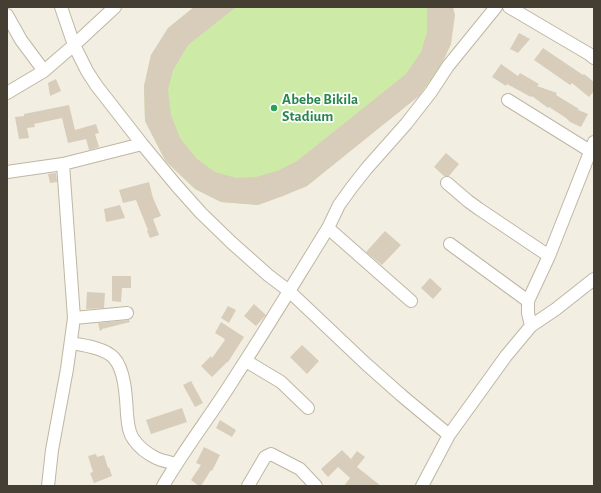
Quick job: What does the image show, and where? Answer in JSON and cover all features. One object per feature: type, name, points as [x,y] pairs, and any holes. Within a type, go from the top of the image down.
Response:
[{"type":"street","points":[[61,7],[74,45],[96,85],[142,144],[201,213],[262,270],[289,291],[365,363],[449,435]]},
{"type":"street","points":[[7,93],[44,71],[115,7]]},
{"type":"street","points":[[163,486],[176,464],[246,361],[328,228],[339,205],[367,168],[406,124],[431,92],[448,66],[496,7]]},
{"type":"street","points":[[509,7],[592,53]]},
{"type":"street","points":[[7,15],[21,40],[44,71]]},
{"type":"street","points":[[508,100],[592,147],[549,256],[528,300],[530,326]]},
{"type":"street","points":[[7,172],[63,164],[142,144]]},
{"type":"street","points":[[48,486],[52,450],[67,369],[74,318],[63,164]]},
{"type":"street","points":[[447,183],[478,209],[549,256]]},
{"type":"street","points":[[328,228],[411,301]]},
{"type":"street","points":[[450,244],[528,300]]},
{"type":"street","points":[[422,486],[449,435],[506,356],[530,326],[556,309],[594,279]]},
{"type":"street","points":[[74,318],[127,313]]},
{"type":"street","points":[[71,343],[100,349],[113,357],[118,364],[122,375],[128,426],[131,434],[137,444],[151,456],[176,464]]},
{"type":"street","points":[[246,361],[281,382],[308,408]]},
{"type":"street","points":[[248,486],[265,457],[271,454],[300,469],[316,486]]},
{"type":"green space","name":"Abebe Bikila Stadium","points":[[194,7],[453,7],[451,44],[437,73],[420,94],[307,186],[258,205],[221,202],[195,189],[166,162],[145,121],[144,86],[151,55],[168,28]]},
{"type":"building","points":[[194,7],[236,7],[188,45],[173,70],[168,90],[171,115],[180,138],[197,159],[215,172],[236,178],[256,177],[277,171],[297,161],[406,74],[421,52],[427,32],[427,7],[453,7],[455,15],[451,44],[443,61],[419,96],[307,186],[258,205],[221,202],[195,189],[165,160],[145,121],[144,86],[151,55],[168,28]]},
{"type":"building","points":[[519,33],[530,39],[518,53],[510,49]]},
{"type":"building","points":[[543,48],[594,82],[594,91],[589,97],[572,83],[570,85],[534,60]]},
{"type":"building","points":[[501,64],[518,76],[520,73],[539,84],[537,86],[557,93],[556,95],[579,109],[578,110],[588,114],[581,127],[570,122],[532,96],[531,97],[507,84],[506,86],[492,77]]},
{"type":"building","points":[[56,79],[61,91],[50,96],[48,83]]},
{"type":"building","points":[[69,105],[75,130],[96,124],[99,133],[95,134],[99,147],[89,150],[86,139],[68,143],[62,118],[34,124],[35,127],[27,128],[29,138],[19,139],[15,117]]},
{"type":"building","points":[[446,153],[459,164],[449,176],[444,176],[434,167]]},
{"type":"building","points":[[56,173],[57,182],[50,183],[48,174]]},
{"type":"building","points":[[149,182],[153,198],[161,216],[153,219],[159,235],[150,238],[136,200],[123,203],[119,190]]},
{"type":"building","points":[[120,205],[125,218],[106,222],[104,209]]},
{"type":"building","points":[[385,231],[401,245],[382,265],[366,252]]},
{"type":"building","points":[[112,276],[131,276],[131,288],[122,288],[121,302],[112,301]]},
{"type":"building","points":[[430,278],[442,289],[433,299],[421,288]]},
{"type":"building","points":[[87,292],[105,293],[104,308],[86,309]]},
{"type":"building","points":[[254,304],[266,315],[256,326],[244,316]]},
{"type":"building","points":[[228,306],[236,310],[229,323],[221,318]]},
{"type":"building","points":[[129,320],[130,322],[102,329],[100,331],[98,323]]},
{"type":"building","points":[[221,322],[244,337],[228,362],[212,377],[201,366],[211,356],[212,358],[225,340],[215,333]]},
{"type":"building","points":[[302,345],[319,361],[307,374],[290,357]]},
{"type":"building","points":[[191,381],[203,403],[195,407],[183,385]]},
{"type":"building","points":[[182,408],[187,422],[151,434],[146,420]]},
{"type":"building","points":[[220,420],[236,430],[232,437],[216,428]]},
{"type":"building","points":[[204,447],[220,455],[212,471],[211,470],[201,486],[199,486],[191,480],[201,465],[196,463]]},
{"type":"building","points":[[342,450],[351,459],[357,451],[365,457],[357,467],[381,486],[344,486],[350,478],[338,467],[328,477],[321,469]]},
{"type":"building","points":[[96,454],[97,457],[104,455],[112,476],[94,483],[90,473],[93,472],[88,456]]},
{"type":"place","name":"Abebe Bikila Stadium","points":[[274,108]]}]
